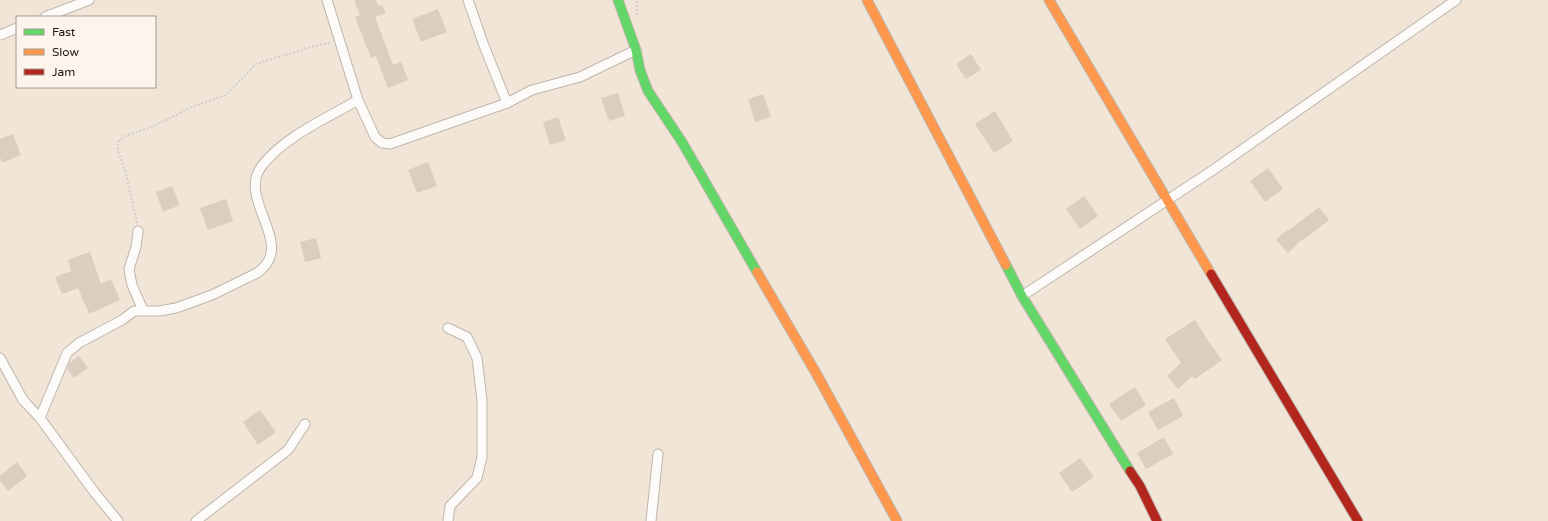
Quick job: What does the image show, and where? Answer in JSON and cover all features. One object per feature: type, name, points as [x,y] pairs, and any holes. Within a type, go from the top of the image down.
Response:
[{"type":"street","points":[[48,16],[89,0]]},
{"type":"street","points":[[327,0],[358,100],[375,137],[382,143],[390,144],[507,104],[532,90],[580,77],[636,50]]},
{"type":"street","points":[[468,0],[507,104]]},
{"type":"street","points":[[618,0],[636,50],[640,70],[648,91],[682,142],[816,373],[897,521]]},
{"type":"street","points":[[867,0],[1022,296],[1140,486],[1157,521]]},
{"type":"street","points":[[1049,0],[1358,521]]},
{"type":"street","points":[[1022,296],[1213,170],[1456,0]]},
{"type":"street","points":[[0,35],[16,28]]},
{"type":"street","points":[[40,418],[67,353],[79,343],[122,320],[134,311],[176,308],[191,304],[265,268],[271,258],[271,237],[256,197],[255,181],[261,168],[284,144],[358,100]]},
{"type":"street","points":[[138,231],[136,247],[129,268],[132,285],[143,310]]},
{"type":"street","points":[[448,328],[468,337],[477,358],[482,400],[482,457],[477,478],[450,506],[448,521]]},
{"type":"street","points":[[0,358],[23,400],[40,418],[95,493],[118,521]]},
{"type":"street","points":[[196,521],[288,450],[305,424]]},
{"type":"street","points":[[651,521],[658,454]]},
{"type":"path","points":[[138,231],[126,174],[117,147],[119,141],[125,136],[154,126],[192,107],[226,94],[256,64],[314,46],[339,41]]},
{"type":"building","points":[[354,0],[376,0],[378,6],[382,5],[386,13],[375,17],[393,65],[401,62],[408,80],[388,88],[376,56],[371,58],[355,17],[360,15]]},
{"type":"building","points":[[438,9],[447,32],[421,42],[412,19]]},
{"type":"building","points":[[971,54],[981,70],[966,79],[956,64]]},
{"type":"building","points":[[618,93],[625,116],[609,121],[601,98]]},
{"type":"building","points":[[763,94],[771,117],[755,122],[748,99]]},
{"type":"building","points":[[995,111],[1013,141],[994,153],[975,124]]},
{"type":"building","points":[[558,117],[566,140],[550,145],[543,122]]},
{"type":"building","points":[[13,134],[21,155],[2,163],[0,157],[0,139]]},
{"type":"building","points":[[428,162],[437,186],[417,193],[408,170]]},
{"type":"building","points":[[1268,168],[1283,189],[1265,202],[1250,181]]},
{"type":"building","points":[[172,186],[180,205],[163,212],[156,192]]},
{"type":"building","points":[[1084,196],[1098,216],[1080,229],[1066,209]]},
{"type":"building","points":[[226,199],[233,221],[208,230],[200,208]]},
{"type":"building","points":[[1319,207],[1329,220],[1303,240],[1302,239],[1288,253],[1276,240],[1287,230],[1288,231]]},
{"type":"building","points":[[316,238],[321,258],[305,262],[300,242]]},
{"type":"building","points":[[90,252],[101,284],[111,279],[120,300],[89,314],[78,288],[62,294],[55,277],[71,271],[68,260]]},
{"type":"building","points":[[1195,320],[1222,360],[1195,379],[1192,376],[1178,389],[1167,376],[1181,363],[1165,339]]},
{"type":"building","points":[[79,356],[88,368],[74,378],[67,369],[69,363]]},
{"type":"building","points":[[1135,387],[1146,405],[1121,421],[1109,404]]},
{"type":"building","points":[[1174,398],[1183,416],[1158,430],[1148,412]]},
{"type":"building","points":[[260,410],[276,432],[258,445],[243,422]]},
{"type":"building","points":[[1164,437],[1173,454],[1146,469],[1137,453]]},
{"type":"building","points":[[1080,458],[1094,477],[1072,492],[1059,473]]},
{"type":"building","points":[[17,462],[27,476],[8,491],[0,481],[0,476]]},
{"type":"traffic: fast","points":[[618,0],[636,50],[640,70],[648,91],[682,142],[757,272]]},
{"type":"traffic: fast","points":[[1006,265],[1022,296],[1130,471]]},
{"type":"traffic: slow","points":[[867,0],[1006,265]]},
{"type":"traffic: slow","points":[[1049,0],[1211,274]]},
{"type":"traffic: slow","points":[[757,272],[816,373],[897,521]]},
{"type":"traffic: jam","points":[[1211,274],[1358,521]]},
{"type":"traffic: jam","points":[[1130,471],[1140,486],[1157,521]]}]
